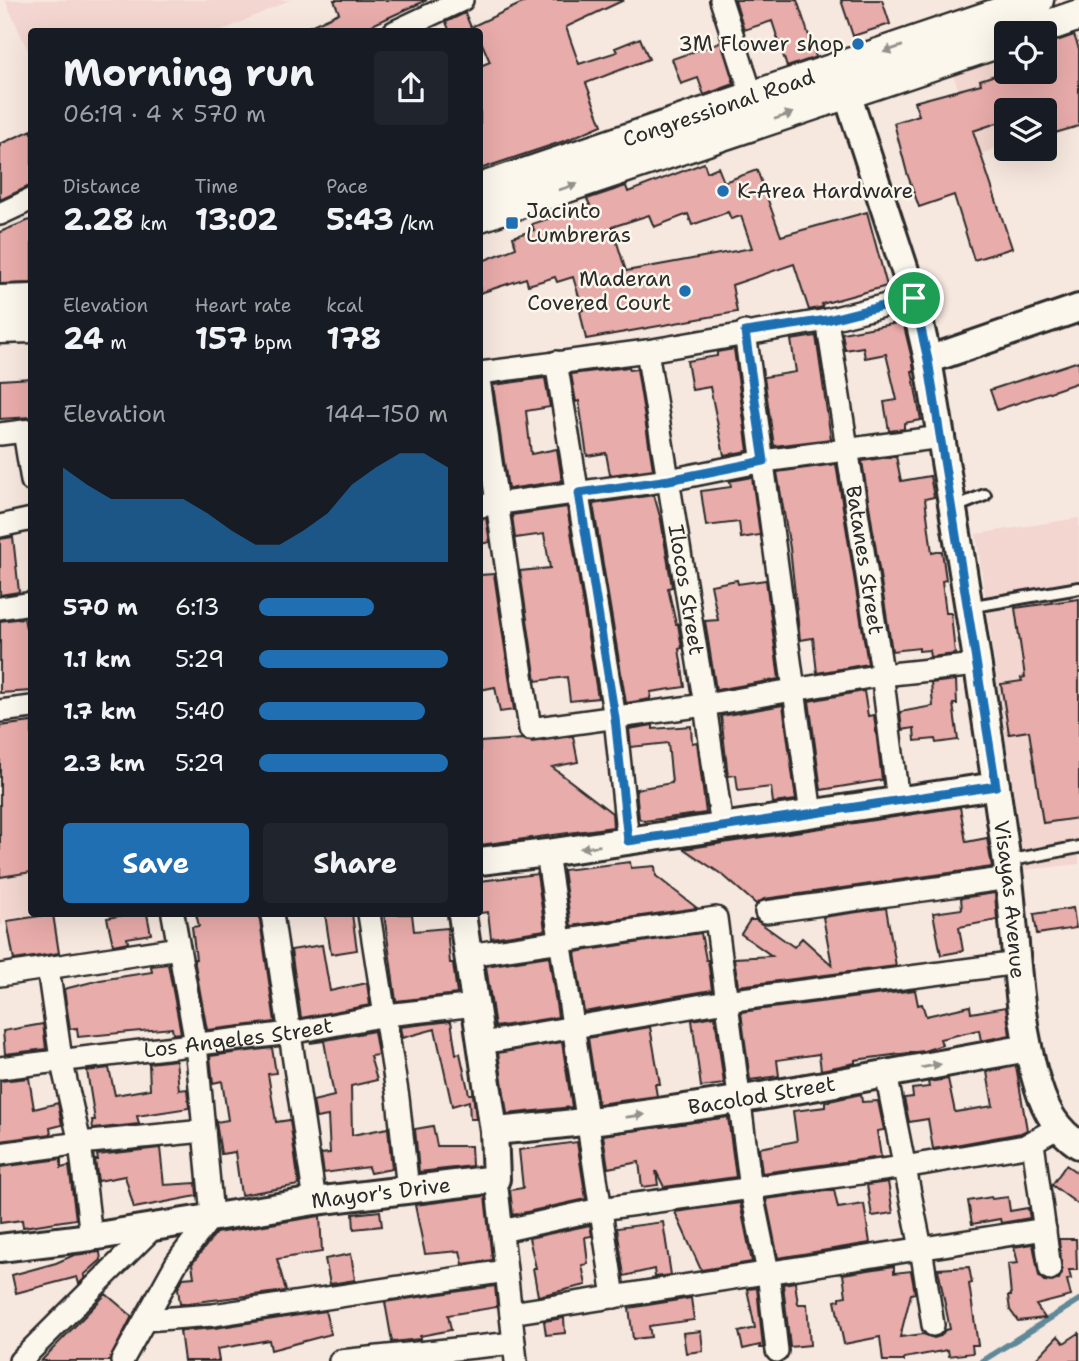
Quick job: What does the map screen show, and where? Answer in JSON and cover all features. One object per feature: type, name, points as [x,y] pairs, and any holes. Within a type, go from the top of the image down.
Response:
[{"type":"main road","name":"Congressional Road","points":[[1013,21],[1038,0]]},
{"type":"main road","points":[[1057,23],[1079,15]]},
{"type":"main road","name":"Congressional Road","points":[[483,215],[843,81],[994,32]]},
{"type":"main road","name":"Congressional Road","points":[[483,189],[752,96],[843,81]]},
{"type":"main road","points":[[0,301],[28,300]]},
{"type":"main road","points":[[0,328],[28,327]]},
{"type":"street","points":[[402,28],[462,0]]},
{"type":"street","points":[[721,0],[752,96]]},
{"type":"street","name":"Visayas Avenue","points":[[843,81],[914,298],[928,360],[996,786],[1028,1048],[1039,1088],[1056,1128]]},
{"type":"street","points":[[0,214],[28,201]]},
{"type":"street","points":[[483,373],[647,351],[827,320],[914,298]]},
{"type":"street","points":[[928,360],[1079,308]]},
{"type":"street","name":"Batanes Street","points":[[827,320],[898,801]]},
{"type":"street","points":[[745,332],[796,688],[811,814]]},
{"type":"street","name":"Ilocos Street","points":[[647,351],[705,705],[722,827]]},
{"type":"street","points":[[556,362],[615,718],[628,841]]},
{"type":"street","points":[[0,434],[28,430]]},
{"type":"street","points":[[483,430],[488,504],[530,729],[705,705],[881,675],[976,666]]},
{"type":"street","points":[[488,504],[669,480],[764,461],[941,437]]},
{"type":"street","points":[[0,526],[28,520]]},
{"type":"street","points":[[0,608],[28,604]]},
{"type":"street","points":[[0,711],[28,708]]},
{"type":"street","points":[[483,861],[996,786]]},
{"type":"street","points":[[547,853],[614,1297]]},
{"type":"street","points":[[766,912],[1008,869]]},
{"type":"street","points":[[122,1361],[177,1262],[212,1216],[196,1044],[174,917]]},
{"type":"street","points":[[272,917],[315,1201]]},
{"type":"street","points":[[370,917],[398,1098],[408,1190]]},
{"type":"street","points":[[340,1361],[515,1352],[496,1179],[494,1131],[462,917]]},
{"type":"street","points":[[468,955],[716,918],[751,1188],[768,1272],[777,1351]]},
{"type":"street","points":[[0,975],[179,948]]},
{"type":"street","points":[[482,1043],[726,1001],[1018,963]]},
{"type":"street","points":[[48,968],[61,1059],[80,1143],[91,1237]]},
{"type":"street","name":"Los Angeles Street","points":[[0,1068],[290,1032],[386,1015],[476,1005]]},
{"type":"street","name":"Bacolod Street","points":[[494,1131],[587,1123],[739,1101],[1028,1048]]},
{"type":"street","points":[[886,1074],[921,1248],[933,1325]]},
{"type":"street","points":[[502,1231],[600,1209],[904,1167],[1033,1143],[1056,1128],[1079,1145]]},
{"type":"street","points":[[0,1154],[204,1130]]},
{"type":"street","points":[[1033,1143],[1050,1269]]},
{"type":"street","name":"Mayor's Drive","points":[[0,1248],[91,1237],[315,1201],[496,1179]]},
{"type":"street","points":[[20,1361],[154,1227]]},
{"type":"street","points":[[511,1313],[1045,1229]]},
{"type":"street","points":[[145,1320],[185,1319],[506,1271]]},
{"type":"lane","points":[[952,508],[985,495]]},
{"type":"lane","points":[[968,607],[1079,588]]},
{"type":"lane","points":[[1008,869],[1079,847]]},
{"type":"shaded area","points":[[5,0],[290,0],[228,28],[28,28],[28,50]]},
{"type":"shaded area","points":[[994,61],[994,84],[1034,84],[1039,98],[994,98],[994,149],[980,154],[953,74]]},
{"type":"shaded area","points":[[1079,518],[1079,864],[1025,870],[976,534]]},
{"type":"shaded area","points":[[28,716],[28,916],[3,920],[3,925],[0,925],[0,720]]},
{"type":"building","points":[[334,0],[427,0],[366,28],[306,28],[339,13]]},
{"type":"building","points":[[529,0],[624,0],[566,27],[579,64],[617,52],[615,48],[640,38],[649,59],[586,83],[602,125],[567,140],[483,168],[483,65],[490,62],[483,46],[483,28],[473,26]]},
{"type":"building","points":[[735,0],[797,0],[816,57],[787,67],[772,21],[744,30]]},
{"type":"building","points":[[841,0],[882,0],[890,24],[853,36]]},
{"type":"building","points":[[465,13],[471,28],[448,28],[446,22]]},
{"type":"building","points":[[1074,35],[1079,49],[1079,126],[1057,132],[1057,98],[994,98],[994,124],[973,131],[1012,248],[974,260],[954,195],[919,207],[894,123],[919,115],[914,102],[981,84],[980,80],[994,75],[994,84],[1057,84],[1057,41]]},
{"type":"building","points":[[721,42],[734,84],[704,95],[698,78],[681,84],[672,59]]},
{"type":"building","points":[[28,132],[28,187],[0,200],[0,144]]},
{"type":"building","points":[[704,163],[707,172],[718,167],[724,182],[757,170],[781,236],[867,212],[887,286],[809,310],[794,264],[732,285],[737,312],[586,339],[580,311],[583,310],[573,277],[557,282],[555,277],[528,285],[526,278],[483,292],[483,261],[516,248],[513,237],[534,230],[532,224],[590,205],[587,199],[626,186],[628,192]],"holes":[[[728,212],[731,219],[741,216],[752,248],[626,271],[612,227],[649,215],[654,227],[688,214],[692,225]]]},
{"type":"building","points":[[28,221],[28,283],[0,284],[0,232]]},
{"type":"building","points":[[903,322],[913,363],[912,371],[921,420],[904,423],[904,429],[889,431],[884,402],[897,400],[886,354],[865,358],[863,347],[845,350],[842,333]]},
{"type":"building","points":[[816,336],[831,439],[774,446],[764,377],[796,372],[791,340]]},
{"type":"building","points":[[734,349],[748,451],[724,455],[710,387],[692,390],[687,361],[717,356],[717,352]]},
{"type":"building","points":[[1079,361],[1079,382],[997,410],[990,390]]},
{"type":"building","points":[[629,367],[630,370],[637,369],[653,469],[610,475],[606,453],[587,456],[579,401],[576,402],[571,374]]},
{"type":"building","points":[[28,378],[28,417],[0,419],[0,380]]},
{"type":"building","points":[[545,378],[550,407],[526,411],[531,454],[557,449],[562,481],[508,489],[493,385]]},
{"type":"building","points":[[896,456],[901,481],[930,476],[934,497],[925,499],[932,553],[942,551],[946,580],[942,581],[946,613],[951,613],[955,654],[930,657],[929,650],[919,651],[919,648],[892,651],[862,461]]},
{"type":"building","points":[[836,464],[868,664],[817,673],[813,638],[800,640],[790,548],[777,472]]},
{"type":"building","points":[[752,477],[760,535],[741,538],[739,522],[706,526],[701,491],[731,487],[730,481]]},
{"type":"building","points":[[654,495],[672,587],[668,588],[682,648],[679,649],[685,687],[651,692],[650,699],[626,703],[593,504]]},
{"type":"building","points":[[567,507],[598,698],[570,701],[567,677],[536,681],[520,571],[550,568],[544,534],[515,538],[512,515]]},
{"type":"building","points":[[483,518],[486,518],[490,542],[483,543]]},
{"type":"building","points":[[13,537],[19,592],[0,595],[0,539]]},
{"type":"building","points":[[494,574],[514,710],[500,712],[495,687],[483,689],[483,575]]},
{"type":"building","points":[[737,580],[738,584],[766,580],[779,679],[716,690],[705,621],[718,620],[711,585]]},
{"type":"building","points":[[1079,599],[1079,818],[1043,823],[1029,731],[1009,734],[1001,684],[1022,681],[1021,678],[1025,677],[1015,608]]},
{"type":"building","points":[[24,618],[26,628],[28,627],[28,691],[0,693],[0,621]]},
{"type":"building","points":[[956,680],[957,704],[953,704],[958,740],[936,743],[935,739],[915,741],[914,728],[902,730],[900,712],[933,706],[931,683]]},
{"type":"building","points":[[864,691],[868,716],[874,715],[882,780],[821,790],[809,701]]},
{"type":"building","points":[[783,705],[796,800],[773,803],[771,787],[738,791],[736,775],[728,776],[721,716]]},
{"type":"building","points":[[28,722],[28,873],[0,877],[0,726]]},
{"type":"building","points":[[653,725],[653,729],[691,726],[692,743],[697,742],[706,813],[644,821],[639,818],[636,789],[672,783],[668,743],[631,747],[629,729]]},
{"type":"building","points":[[573,736],[578,762],[552,767],[612,813],[613,827],[483,845],[483,742],[522,739],[532,742]]},
{"type":"building","points":[[960,807],[966,842],[987,838],[992,867],[764,899],[756,904],[724,876],[684,849]]},
{"type":"building","points":[[630,862],[631,868],[655,866],[656,876],[697,908],[571,926],[563,870]]},
{"type":"building","points":[[537,874],[545,930],[491,938],[488,912],[483,913],[483,881]]},
{"type":"building","points":[[995,893],[997,920],[959,927],[963,951],[941,955],[933,913],[962,909],[961,898]]},
{"type":"building","points":[[886,908],[896,966],[738,986],[734,958],[772,956],[741,934],[750,920],[756,920],[794,947],[802,938],[832,965],[823,917]]},
{"type":"building","points":[[1073,908],[1076,928],[1037,934],[1034,914]]},
{"type":"building","points":[[53,917],[59,953],[14,960],[7,921]]},
{"type":"building","points":[[148,917],[151,934],[127,938],[128,942],[113,945],[107,918]]},
{"type":"building","points":[[197,917],[259,917],[275,1022],[207,1030],[194,959],[192,927],[199,926]]},
{"type":"building","points":[[325,917],[352,917],[357,950],[331,954]]},
{"type":"building","points":[[384,917],[412,917],[414,931],[447,928],[450,963],[453,963],[457,994],[396,1001]]},
{"type":"building","points":[[701,933],[712,990],[584,1012],[575,952]]},
{"type":"building","points":[[322,945],[330,991],[367,983],[370,1005],[301,1018],[291,950]]},
{"type":"building","points":[[549,956],[558,1017],[495,1027],[486,966]]},
{"type":"building","points":[[168,964],[181,1033],[173,1034],[172,1028],[78,1037],[77,1028],[70,1029],[64,989],[152,972],[151,966]]},
{"type":"building","points":[[915,990],[918,1005],[922,1004],[926,1016],[970,1006],[971,1013],[1006,1007],[1010,1035],[981,1041],[979,1030],[940,1039],[942,1045],[924,1051],[855,1060],[855,1063],[821,1070],[819,1054],[777,1060],[779,1076],[750,1080],[741,1012]]},
{"type":"building","points":[[715,1016],[724,1084],[701,1087],[692,1020]]},
{"type":"building","points":[[451,1021],[456,1054],[460,1053],[469,1094],[473,1094],[476,1119],[470,1119],[469,1101],[452,1106],[435,1029],[402,1038],[400,1027]]},
{"type":"building","points":[[43,1024],[46,1049],[5,1054],[3,1031]]},
{"type":"building","points":[[650,1027],[660,1084],[655,1084],[657,1096],[598,1104],[588,1038]]},
{"type":"building","points":[[374,1031],[378,1055],[370,1056],[377,1080],[351,1086],[352,1135],[388,1128],[392,1169],[370,1173],[368,1167],[324,1173],[321,1154],[330,1153],[328,1116],[316,1118],[313,1101],[334,1096],[324,1041],[310,1043]]},
{"type":"building","points":[[562,1042],[572,1107],[507,1114],[498,1053]]},
{"type":"building","points":[[272,1048],[276,1073],[268,1074],[276,1122],[290,1120],[299,1185],[241,1195],[235,1152],[221,1154],[216,1122],[228,1120],[222,1081],[213,1083],[210,1056]]},
{"type":"building","points":[[176,1060],[179,1090],[187,1089],[189,1108],[137,1116],[139,1124],[93,1129],[92,1120],[95,1120],[87,1071],[109,1068],[115,1095],[150,1089],[149,1063]]},
{"type":"building","points":[[1016,1066],[1027,1130],[933,1149],[928,1119],[909,1122],[904,1098],[913,1097],[912,1089],[929,1087],[928,1082],[948,1079],[955,1112],[993,1106],[987,1072]]},
{"type":"building","points":[[29,1078],[34,1109],[58,1103],[62,1125],[50,1128],[51,1134],[0,1141],[0,1081]]},
{"type":"building","points":[[861,1094],[862,1102],[878,1101],[884,1130],[877,1131],[881,1157],[762,1173],[759,1148],[797,1141],[793,1111],[825,1107],[825,1102]]},
{"type":"building","points":[[728,1117],[736,1177],[664,1187],[656,1171],[658,1185],[642,1187],[639,1162],[608,1168],[603,1135]]},
{"type":"building","points":[[433,1126],[437,1146],[471,1146],[472,1166],[419,1172],[415,1129]]},
{"type":"building","points":[[577,1142],[586,1199],[513,1215],[510,1190],[523,1188],[519,1150]]},
{"type":"building","points":[[160,1148],[164,1185],[196,1183],[197,1196],[134,1208],[125,1176],[98,1181],[95,1160],[98,1160],[97,1155]]},
{"type":"building","points":[[61,1159],[61,1168],[69,1166],[76,1219],[23,1227],[22,1220],[0,1223],[0,1167]]},
{"type":"building","points":[[1066,1165],[1079,1174],[1079,1205],[1052,1185]]},
{"type":"building","points":[[888,1182],[893,1213],[872,1216],[867,1185]]},
{"type":"building","points":[[834,1190],[838,1208],[864,1204],[870,1243],[778,1258],[766,1199]]},
{"type":"building","points":[[485,1196],[492,1260],[463,1264],[460,1251],[425,1254],[415,1205]]},
{"type":"building","points":[[1008,1197],[1010,1211],[1028,1208],[1030,1218],[972,1224],[968,1201]]},
{"type":"building","points":[[740,1203],[752,1262],[701,1270],[675,1212]]},
{"type":"building","points":[[380,1211],[382,1226],[354,1229],[353,1214]]},
{"type":"building","points":[[320,1216],[322,1252],[277,1259],[286,1291],[180,1304],[178,1288],[183,1278],[194,1277],[192,1264],[216,1233]]},
{"type":"building","points":[[663,1222],[671,1275],[655,1277],[654,1269],[624,1276],[617,1228]]},
{"type":"building","points":[[590,1225],[592,1236],[585,1237],[588,1264],[582,1265],[586,1285],[538,1296],[533,1268],[536,1268],[529,1238]]},
{"type":"building","points":[[1059,1239],[1076,1239],[1077,1270],[1069,1270],[1071,1279],[1067,1280],[1071,1296],[1036,1305],[1045,1318],[1018,1321],[1010,1310],[1008,1296],[1011,1296],[1008,1264],[1018,1263],[1014,1247],[1033,1244],[1039,1276],[1044,1281],[1052,1282],[1059,1279],[1062,1273]]},
{"type":"building","points":[[100,1252],[101,1260],[84,1275],[86,1277],[79,1284],[77,1277],[16,1293],[12,1275],[74,1255]]},
{"type":"building","points":[[351,1254],[355,1280],[330,1284],[325,1259]]},
{"type":"building","points":[[894,1266],[894,1273],[911,1271],[915,1293],[911,1294],[900,1337],[923,1334],[934,1338],[950,1329],[938,1269],[969,1267],[978,1345],[972,1345],[973,1353],[949,1356],[948,1350],[904,1358],[904,1361],[883,1361],[880,1337],[844,1344],[835,1301],[846,1296],[843,1274]]},
{"type":"building","points":[[795,1282],[798,1304],[807,1304],[810,1345],[790,1347],[783,1284]]},
{"type":"building","points":[[495,1286],[497,1307],[448,1315],[451,1330],[420,1336],[420,1339],[392,1342],[385,1302]]},
{"type":"building","points":[[757,1288],[763,1348],[760,1348],[760,1345],[743,1349],[739,1332],[755,1328],[747,1289]]},
{"type":"building","points":[[106,1294],[132,1316],[109,1361],[41,1361]]},
{"type":"building","points":[[691,1298],[694,1320],[649,1326],[651,1337],[633,1339],[629,1308]]},
{"type":"building","points":[[325,1311],[331,1334],[271,1350],[269,1340],[217,1349],[219,1361],[184,1361],[180,1331]]},
{"type":"building","points":[[564,1318],[565,1333],[546,1335],[544,1321]]},
{"type":"building","points":[[701,1331],[703,1351],[686,1353],[683,1333]]},
{"type":"building","points":[[1079,1333],[1079,1361],[1034,1361],[1058,1336],[1064,1343]]},
{"type":"waterway","points":[[982,1361],[1079,1300]]},
{"type":"place","name":"3M Flower shop","points":[[858,44]]},
{"type":"place","name":"K-Area Hardware","points":[[723,191]]},
{"type":"place","name":"Jacinto Lumbreras","points":[[512,223]]},
{"type":"place","name":"Maderan Covered Court","points":[[685,291]]},
{"type":"route","points":[[914,298],[928,360],[996,786],[628,841],[615,718],[579,493],[669,480],[764,461],[745,332],[827,320],[914,298]]}]
